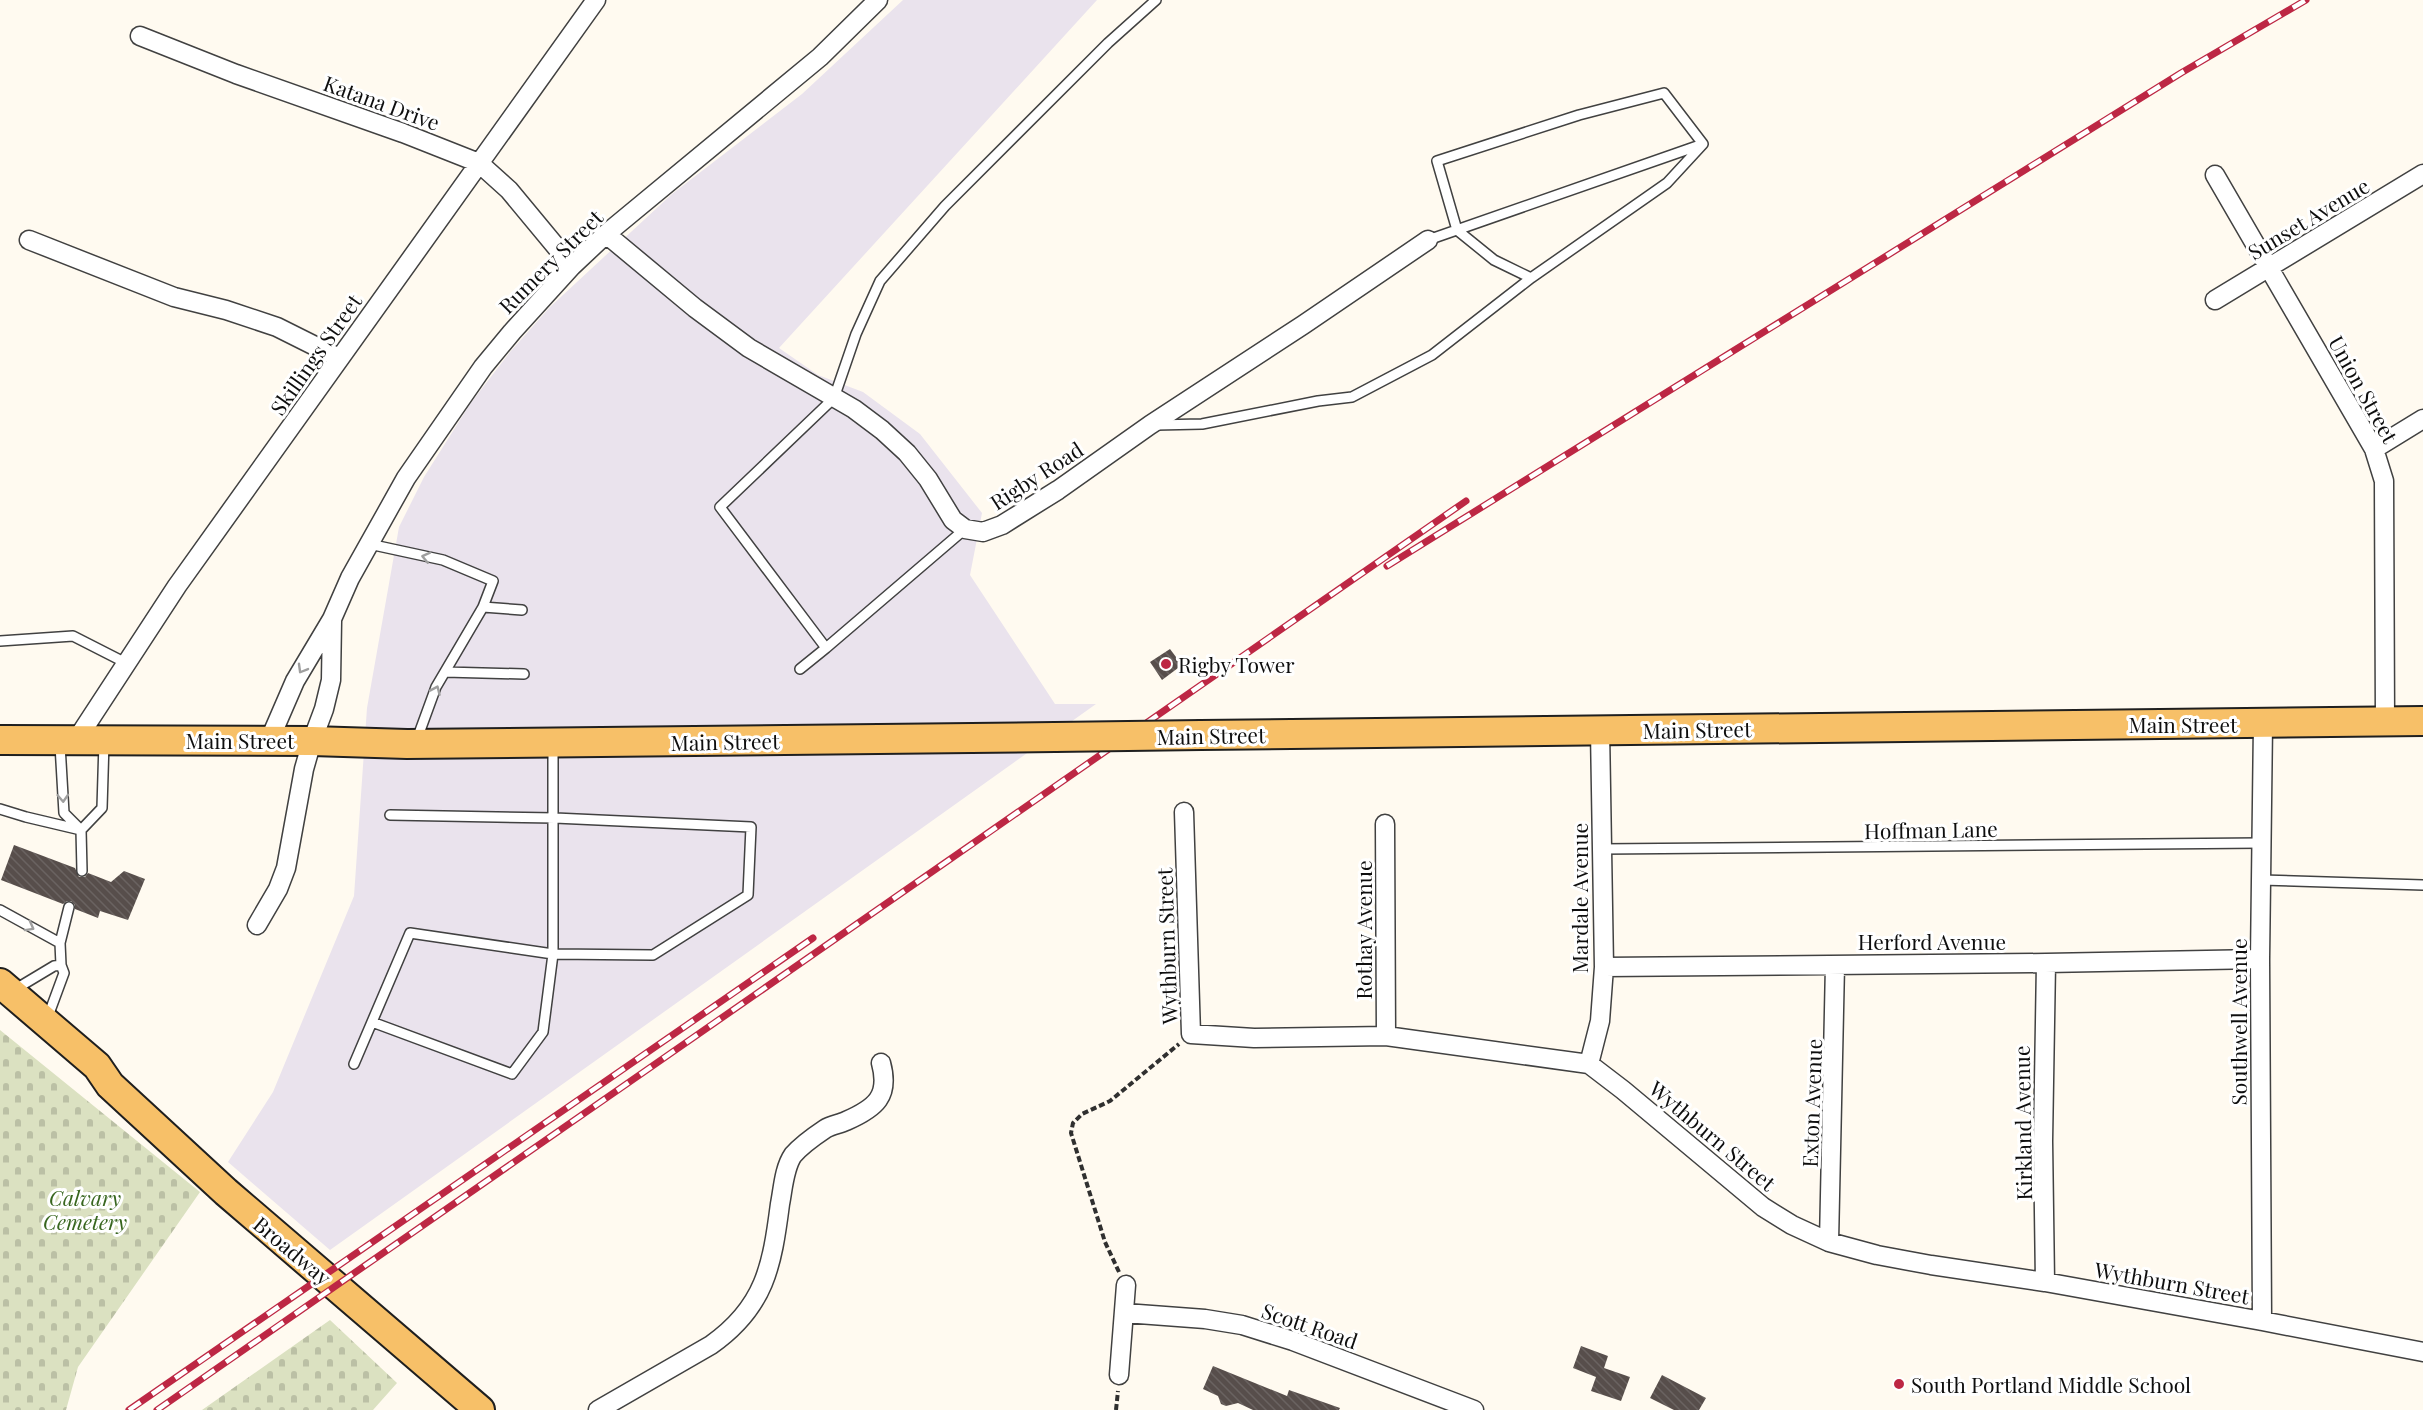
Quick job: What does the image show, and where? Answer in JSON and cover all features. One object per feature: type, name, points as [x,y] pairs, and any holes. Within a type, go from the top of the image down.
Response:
[{"type":"main road","name":"Main Street","points":[[0,740],[553,743],[2423,721]]},
{"type":"main road","name":"Broadway","points":[[4,992],[46,1021],[97,1066],[110,1085],[226,1192],[480,1410]]},
{"type":"main road","name":"Broadway","points":[[4,992],[86,1075],[110,1085]]},
{"type":"street","name":"Skillings Street","points":[[68,739],[126,663],[177,586],[596,0]]},
{"type":"street","name":"Rumery Street","points":[[269,741],[295,681],[332,619],[350,578],[406,478],[483,367],[572,266],[606,234],[811,64],[878,0]]},
{"type":"street","name":"Katana Drive","points":[[140,36],[236,74],[403,133],[479,163],[509,190],[572,266]]},
{"type":"street","name":"Sunset Avenue","points":[[2215,300],[2423,174]]},
{"type":"street","name":"Union Street","points":[[2216,175],[2374,449],[2384,481],[2385,722]]},
{"type":"street","points":[[606,234],[695,308],[749,348],[834,398],[882,430],[907,453],[928,479],[953,520],[965,529]]},
{"type":"street","points":[[29,240],[174,297],[226,310],[277,327],[339,358]]},
{"type":"street","name":"Rigby Road","points":[[965,529],[983,532],[1002,525],[1058,490],[1150,425],[1428,240]]},
{"type":"street","points":[[2374,449],[2423,420]]},
{"type":"street","name":"Rumery Street","points":[[257,925],[278,889],[286,868],[304,769],[331,680],[332,619]]},
{"type":"street","name":"Southwell Avenue","points":[[2262,1320],[2260,959],[2263,724]]},
{"type":"street","name":"Mardale Avenue","points":[[1589,1064],[1600,1021],[1604,967],[1600,730]]},
{"type":"street","name":"Wythburn Street","points":[[1184,812],[1191,1035],[1254,1038],[1386,1036],[1589,1064],[1763,1207],[1792,1225],[1829,1242],[1920,1263],[2045,1282],[2262,1320],[2423,1352]]},
{"type":"street","name":"Rothay Avenue","points":[[1385,824],[1386,1036]]},
{"type":"street","name":"Herford Avenue","points":[[1604,967],[2260,959]]},
{"type":"street","name":"Kirkland Avenue","points":[[2045,1282],[2043,1141],[2046,963]]},
{"type":"street","name":"Exton Avenue","points":[[1829,1242],[1835,965]]},
{"type":"street","points":[[598,1410],[711,1346],[744,1317],[765,1280],[775,1240],[784,1180],[793,1156],[825,1129],[866,1112],[881,1097],[885,1080],[880,1063]]},
{"type":"street","points":[[1119,1375],[1126,1285]]},
{"type":"street","name":"Scott Road","points":[[1125,1313],[1205,1319],[1242,1325],[1293,1341],[1474,1410]]},
{"type":"lane","points":[[826,648],[720,507],[834,398],[856,334],[880,281],[945,206],[1108,43],[1156,0]]},
{"type":"lane","points":[[1531,278],[1494,260],[1457,230],[1437,161],[1579,115],[1664,93],[1703,144]]},
{"type":"lane","points":[[1428,240],[1703,144]]},
{"type":"lane","points":[[1150,425],[1202,424],[1318,401],[1352,397],[1432,355],[1531,278],[1667,183],[1703,144]]},
{"type":"lane","points":[[800,669],[965,529]]},
{"type":"lane","points":[[369,544],[443,560],[493,581],[483,607],[436,687],[415,744]]},
{"type":"lane","points":[[483,607],[522,610]]},
{"type":"lane","points":[[0,641],[73,636],[126,663]]},
{"type":"lane","points":[[445,672],[524,674]]},
{"type":"lane","points":[[68,739],[64,813],[81,830],[82,871]]},
{"type":"lane","points":[[81,830],[102,808],[105,741]]},
{"type":"lane","points":[[372,1022],[512,1074],[543,1032],[554,954],[553,743]]},
{"type":"lane","points":[[0,809],[81,830]]},
{"type":"lane","points":[[354,1064],[410,933],[554,954],[653,955],[748,895],[751,827],[555,818],[390,815]]},
{"type":"lane","name":"Hoffman Lane","points":[[1602,849],[2261,843]]},
{"type":"lane","points":[[2261,880],[2423,885]]},
{"type":"lane","points":[[46,1021],[64,973],[61,965],[60,943],[69,907]]},
{"type":"lane","points":[[0,910],[60,943]]},
{"type":"lane","points":[[4,992],[54,966],[61,965]]},
{"type":"path","points":[[1126,1285],[1106,1242],[1071,1132],[1073,1123],[1082,1114],[1110,1101],[1191,1035]]},
{"type":"shaded area","points":[[903,0],[1097,0],[779,348],[818,375],[863,392],[920,434],[982,513],[970,575],[1055,704],[1096,704],[330,1250],[228,1162],[273,1092],[354,896],[367,708],[399,527],[424,477],[470,404],[510,352],[550,307],[672,194],[802,94]]},
{"type":"green space","name":"Calvary Cemetery","points":[[0,1030],[200,1192],[78,1367],[66,1410],[0,1410]]},
{"type":"green space","points":[[330,1320],[397,1383],[373,1410],[202,1410]]},
{"type":"building","name":"Rigby Tower","points":[[1170,649],[1182,665],[1162,680],[1150,662]]},
{"type":"building","points":[[14,845],[75,868],[79,877],[85,877],[88,873],[111,882],[124,871],[145,879],[128,920],[100,911],[98,918],[75,909],[71,901],[63,904],[1,880]]},
{"type":"building","points":[[1581,1346],[1608,1356],[1604,1368],[1630,1377],[1621,1401],[1591,1391],[1596,1377],[1573,1368]]},
{"type":"building","points":[[1213,1366],[1287,1396],[1289,1390],[1340,1408],[1339,1410],[1253,1410],[1238,1403],[1226,1406],[1221,1404],[1218,1396],[1203,1389]]},
{"type":"building","points":[[1662,1375],[1706,1398],[1699,1410],[1674,1410],[1650,1398]]},
{"type":"railway","points":[[1387,566],[2181,73],[2306,0]]},
{"type":"railway","points":[[157,1410],[1466,501]]},
{"type":"railway","points":[[129,1410],[813,938]]},
{"type":"place","name":"Rigby Tower","points":[[1166,664]]},
{"type":"place","name":"South Portland Middle School","points":[[1899,1384]]}]
